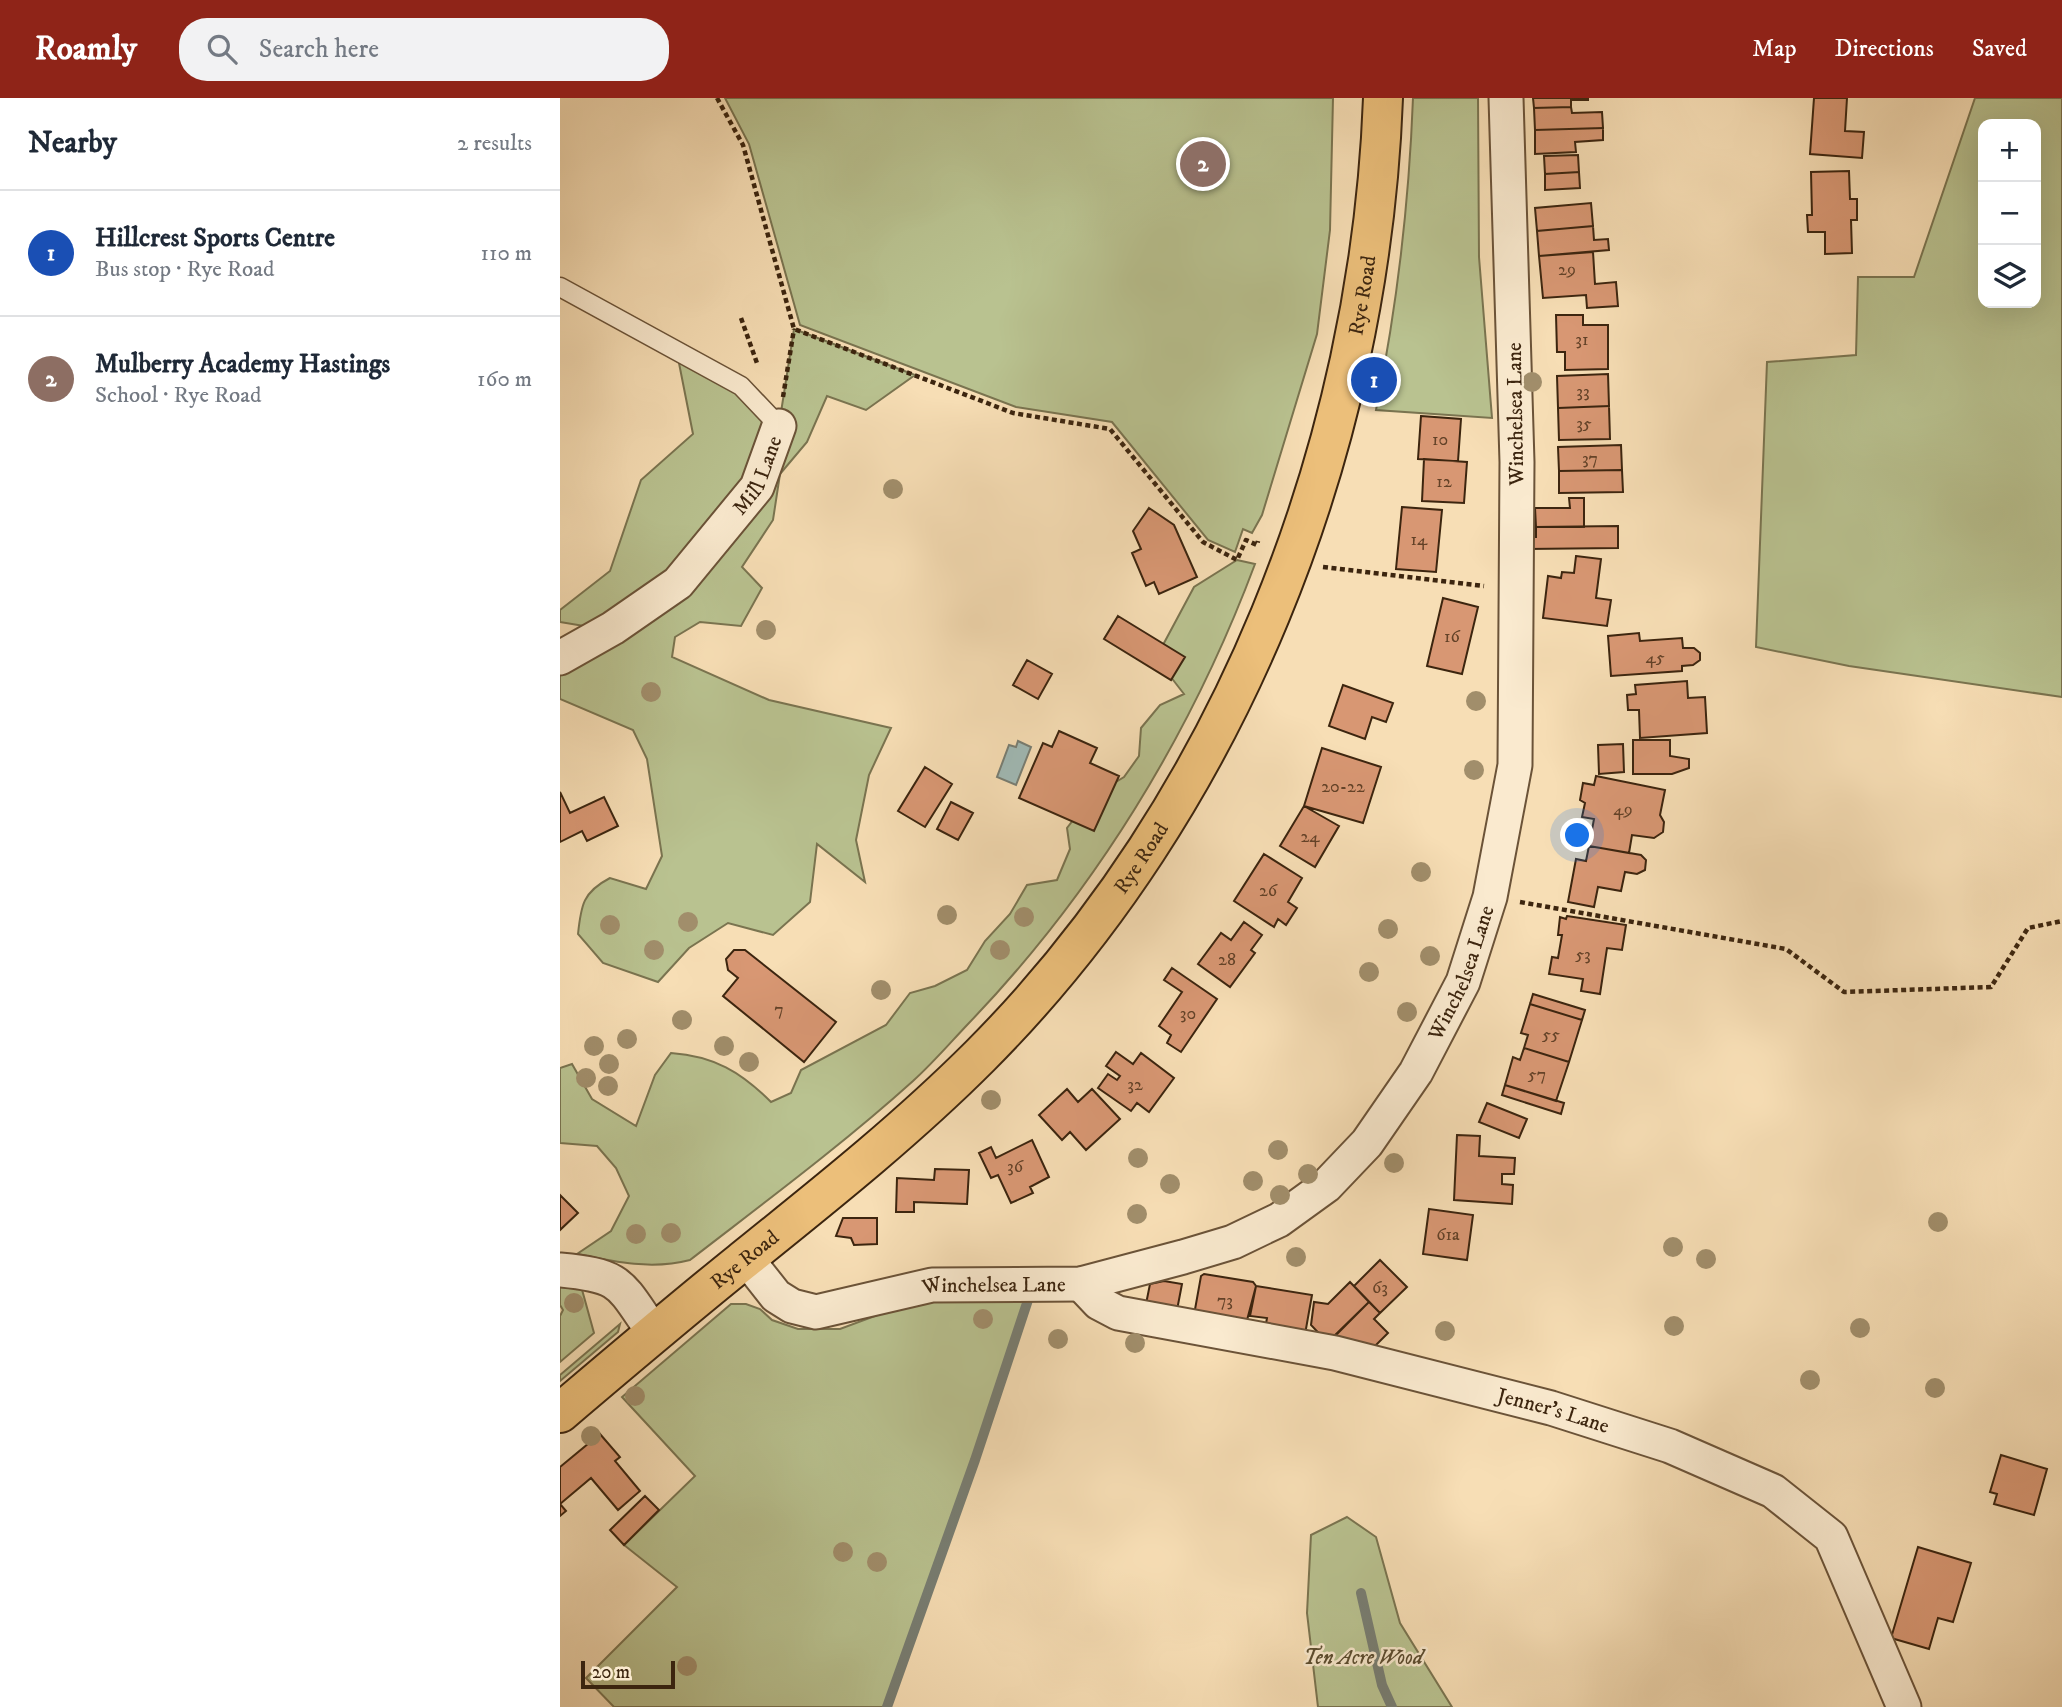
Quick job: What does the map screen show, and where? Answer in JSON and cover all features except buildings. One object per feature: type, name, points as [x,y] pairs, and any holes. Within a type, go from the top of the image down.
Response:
[{"type":"highway","name":"Rye Road","points":[[560,1413],[654,1333],[858,1169],[983,1054],[1068,958],[1139,862],[1199,764],[1245,670],[1281,585],[1326,455],[1354,345],[1372,233],[1383,98]]},
{"type":"street","name":"Winchelsea Lane","points":[[746,1258],[776,1296],[792,1306],[816,1312],[932,1285],[1082,1284],[1233,1242],[1279,1220],[1326,1186],[1367,1143],[1416,1072],[1463,982],[1490,897],[1516,765],[1517,449],[1506,98]]},
{"type":"street","name":"Mill Lane","points":[[560,658],[613,628],[678,583],[757,487],[779,426]]},
{"type":"street","points":[[560,1270],[597,1273],[612,1279],[622,1288],[654,1333]]},
{"type":"street","name":"Jenner's Lane","points":[[1082,1284],[1098,1303],[1118,1313],[1335,1353],[1551,1408],[1670,1446],[1773,1491],[1831,1537],[1904,1707]]},
{"type":"lane","name":"Mill Lane","points":[[560,287],[741,386],[779,426]]},
{"type":"path","points":[[717,98],[743,145],[794,329],[779,426]]},
{"type":"path","points":[[794,329],[1013,413],[1110,429],[1203,542],[1237,560],[1246,540],[1257,545]]},
{"type":"path","points":[[1318,567],[1496,587]]},
{"type":"path","points":[[1490,897],[1786,948],[1844,992],[1991,987],[2028,928],[2062,920]]},
{"type":"green space","points":[[725,98],[1333,98],[1330,230],[1317,334],[1262,515],[1252,533],[1243,529],[1235,552],[1208,540],[1112,422],[1016,407],[800,325],[749,144]]},
{"type":"green space","points":[[1413,98],[1478,98],[1479,257],[1492,418],[1376,410],[1401,255]]},
{"type":"green space","points":[[1975,98],[2062,98],[2062,697],[1849,666],[1756,647],[1767,362],[1856,355],[1858,277],[1914,277]]},
{"type":"green space","points":[[794,329],[915,375],[866,410],[827,396],[807,442],[780,474],[773,520],[742,567],[762,588],[741,626],[700,622],[675,637],[672,657],[769,700],[891,728],[869,775],[856,840],[865,882],[817,844],[810,902],[773,935],[728,923],[689,948],[658,982],[603,963],[578,934],[582,907],[594,889],[610,878],[646,889],[662,856],[647,759],[633,730],[560,699],[560,658],[608,630],[560,622],[560,610],[610,571],[641,480],[693,434],[676,348],[741,386],[779,425]]},
{"type":"green space","points":[[1237,560],[1255,564],[1201,690],[1135,809],[1057,921],[1014,974],[934,1061],[859,1128],[690,1260],[648,1265],[577,1254],[611,1231],[629,1196],[616,1168],[597,1146],[560,1143],[560,1068],[572,1064],[592,1099],[636,1126],[655,1075],[671,1053],[701,1058],[726,1067],[749,1082],[771,1102],[791,1093],[801,1070],[886,1025],[910,993],[935,986],[967,970],[985,941],[1010,914],[1027,885],[1057,880],[1070,849],[1067,828],[1091,797],[1124,777],[1139,756],[1141,728],[1160,705],[1184,694],[1156,658],[1194,587]]},
{"type":"green space","points":[[560,1284],[581,1286],[594,1333],[560,1362],[560,1316],[563,1310],[560,1305]]},
{"type":"green space","points":[[1031,1291],[975,1460],[887,1707],[614,1707],[586,1678],[677,1587],[624,1545],[695,1476],[622,1397],[731,1304],[746,1304],[760,1309],[772,1320],[798,1329],[840,1329],[907,1304]]},
{"type":"green space","points":[[620,1324],[618,1332],[560,1381],[560,1375]]},
{"type":"green space","name":"Ten Acre Wood","points":[[1347,1517],[1376,1537],[1400,1623],[1452,1707],[1318,1707],[1307,1613],[1311,1535]]},
{"type":"water","points":[[1018,741],[1031,747],[1016,785],[997,777],[1009,745],[1016,747]]},
{"type":"waterway","points":[[887,1707],[975,1460],[1031,1291]]},
{"type":"waterway","points":[[1361,1593],[1382,1685],[1392,1707]]},
{"type":"place","name":"Mulberry Academy Hastings","points":[[1203,164]]},
{"type":"place","name":"Hillcrest Sports Centre","points":[[1374,380]]}]
